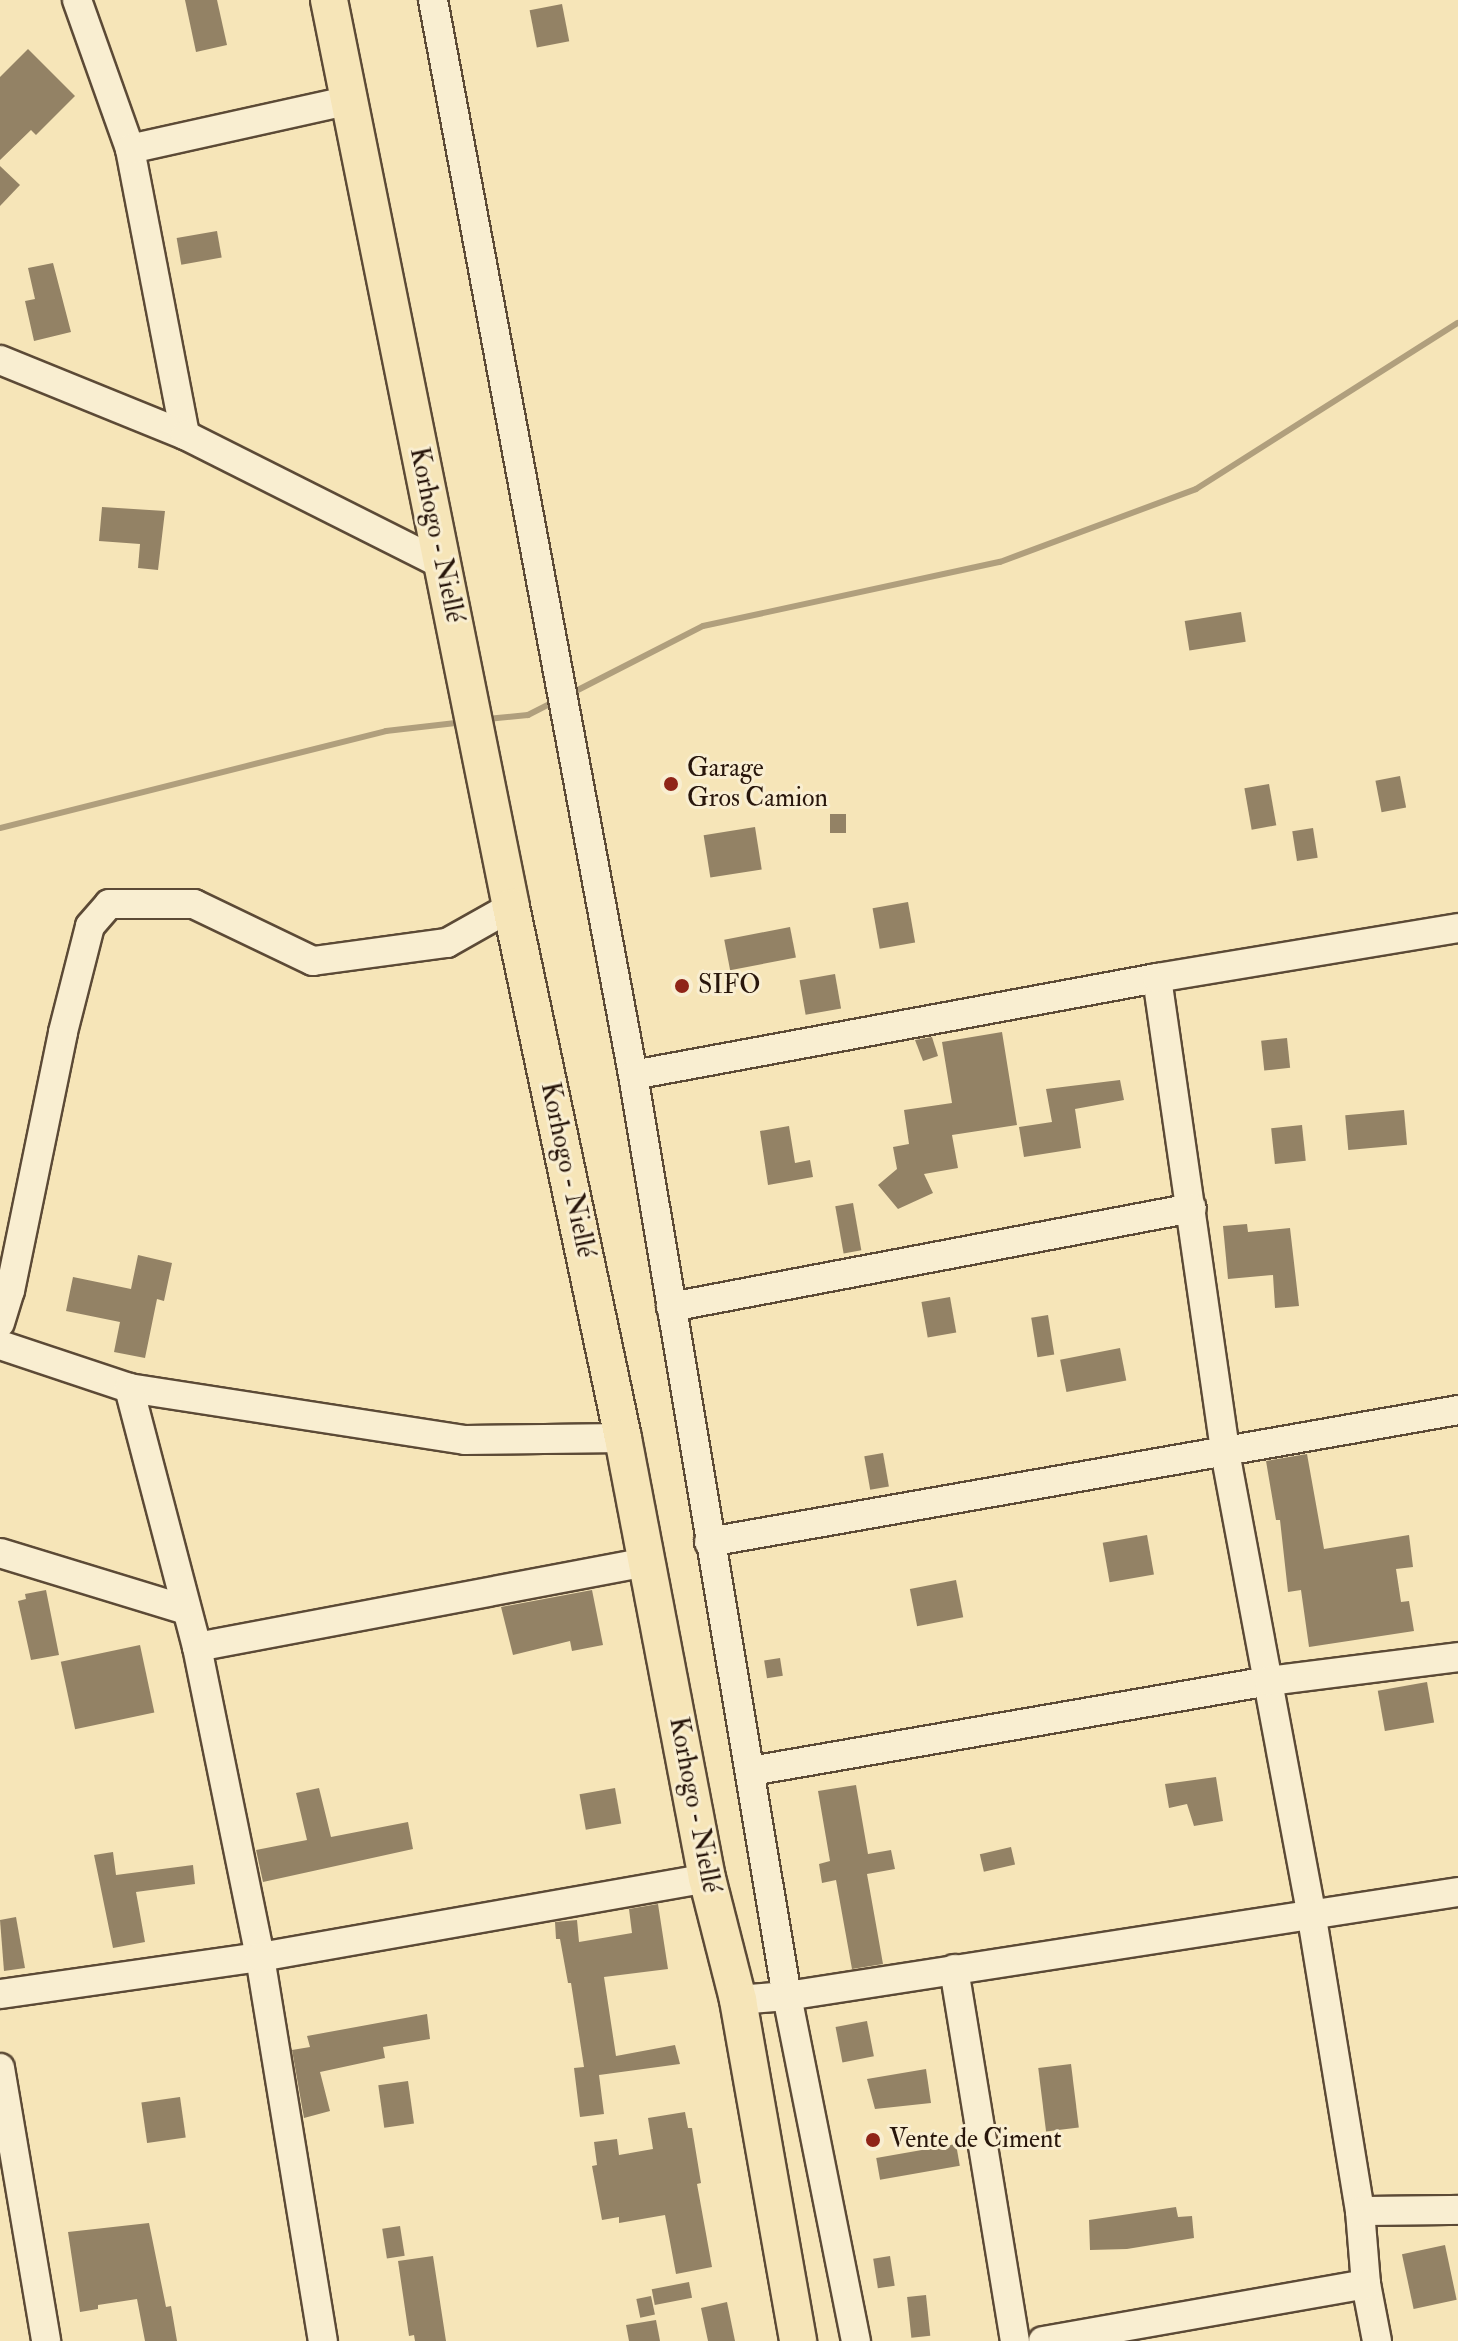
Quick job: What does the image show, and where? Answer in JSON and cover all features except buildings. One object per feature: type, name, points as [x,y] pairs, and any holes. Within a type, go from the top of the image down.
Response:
[{"type":"main road","name":"Korhogo - Niellé","points":[[329,0],[511,907],[648,1562],[707,1878],[738,2000],[798,2341]]},
{"type":"street","points":[[77,0],[130,149],[185,435]]},
{"type":"street","points":[[433,0],[633,1075],[787,1996],[856,2341]]},
{"type":"street","points":[[130,149],[347,101]]},
{"type":"street","points":[[0,360],[185,435],[442,564]]},
{"type":"street","points":[[0,1323],[10,1291],[63,1032],[90,926],[109,904],[194,904],[313,961],[447,943],[511,907]]},
{"type":"street","points":[[633,1075],[1157,978],[1458,928]]},
{"type":"street","points":[[1157,978],[1225,1452],[1311,1912],[1360,2211],[1366,2284],[1377,2341]]},
{"type":"street","points":[[671,1307],[1192,1208]]},
{"type":"street","points":[[0,1345],[129,1388],[465,1440],[623,1438]]},
{"type":"street","points":[[129,1388],[197,1647],[260,1957],[323,2341]]},
{"type":"street","points":[[709,1542],[1458,1410]]},
{"type":"street","points":[[0,1553],[187,1610]]},
{"type":"street","points":[[197,1647],[648,1562]]},
{"type":"street","points":[[751,1771],[1269,1681],[1458,1657]]},
{"type":"street","points":[[0,1994],[260,1957],[707,1878]]},
{"type":"street","points":[[738,2000],[787,1996],[1311,1912],[1458,1892]]},
{"type":"street","points":[[954,1969],[1015,2341]]},
{"type":"street","points":[[0,2068],[46,2341]]},
{"type":"street","points":[[1360,2211],[1458,2210]]},
{"type":"street","points":[[1043,2341],[1366,2284]]},
{"type":"waterway","points":[[570,694],[703,626],[1000,562],[1196,489],[1458,323]]},
{"type":"waterway","points":[[487,719],[528,715],[556,701]]},
{"type":"waterway","points":[[0,828],[386,731],[464,722]]},
{"type":"place","name":"Garage Gros Camion","points":[[671,784]]},
{"type":"place","name":"SIFO","points":[[682,986]]},
{"type":"place","name":"Vente de Ciment","points":[[873,2140]]}]
